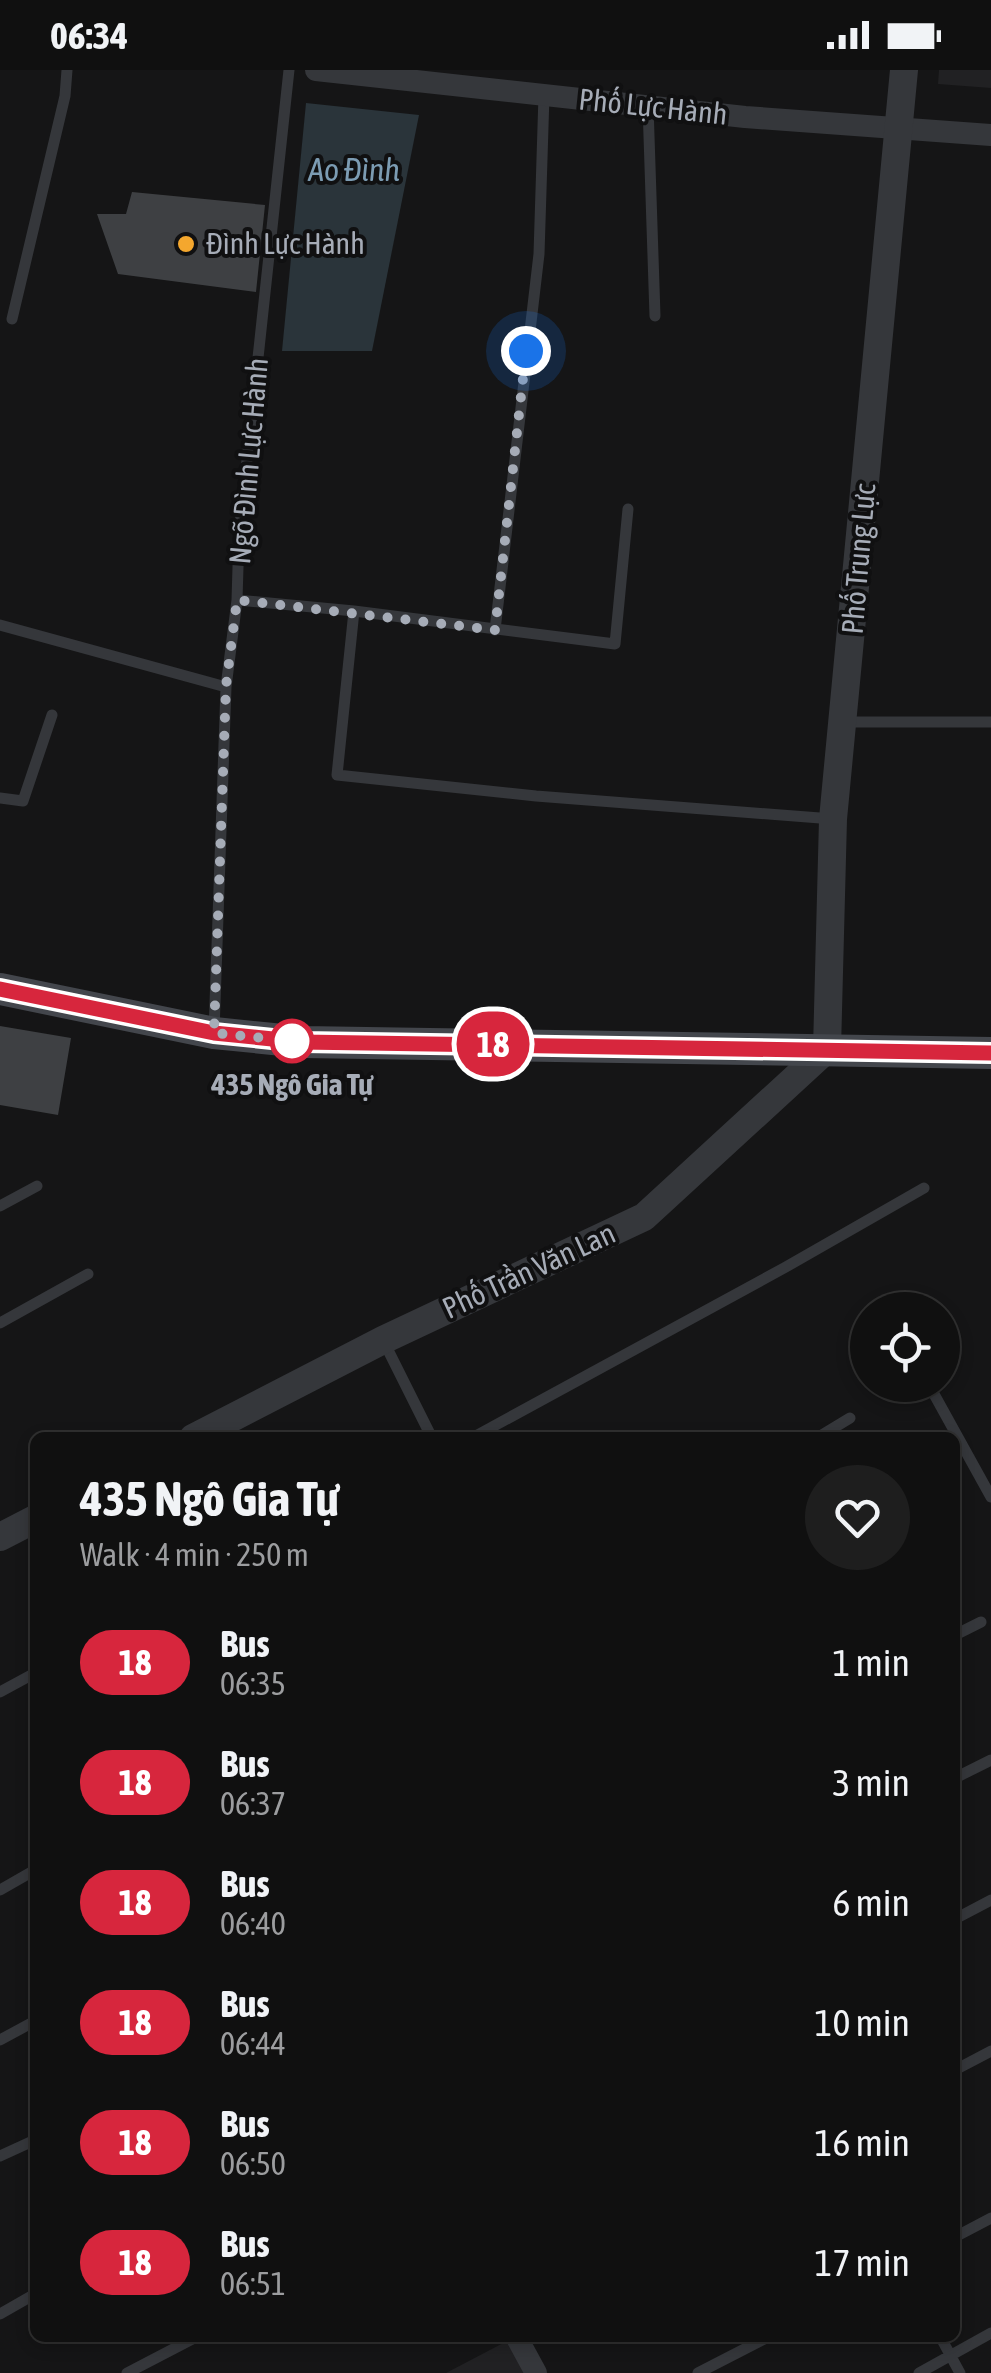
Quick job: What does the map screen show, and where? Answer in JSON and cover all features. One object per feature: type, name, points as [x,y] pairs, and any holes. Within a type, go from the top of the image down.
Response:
[{"type":"main road","points":[[0,989],[214,1033],[302,1042],[991,1053]]},
{"type":"street","name":"Phố Lực Hành","points":[[316,70],[405,74],[648,106],[991,135]]},
{"type":"street","name":"Phố Trung Lực","points":[[827,1049],[833,819],[904,70]]},
{"type":"street","name":"Phố Trần Văn Lan","points":[[205,1432],[383,1340],[644,1217],[827,1049]]},
{"type":"street","points":[[0,1537],[30,1522]]},
{"type":"street","points":[[519,2342],[536,2373]]},
{"type":"lane","points":[[12,318],[65,96],[66,70]]},
{"type":"lane","name":"Ngõ Đình Lực Hành","points":[[214,1033],[226,686],[290,70]]},
{"type":"lane","points":[[495,630],[539,254],[544,95]]},
{"type":"lane","points":[[648,106],[654,316]]},
{"type":"lane","points":[[237,600],[615,644],[628,509]]},
{"type":"lane","points":[[354,611],[337,775],[536,796],[833,819]]},
{"type":"lane","points":[[0,626],[226,686]]},
{"type":"lane","points":[[0,798],[24,801],[52,715]]},
{"type":"lane","points":[[844,722],[991,722]]},
{"type":"lane","points":[[0,1206],[37,1186]]},
{"type":"lane","points":[[483,1432],[924,1188]]},
{"type":"lane","points":[[0,1324],[88,1274]]},
{"type":"lane","points":[[383,1340],[429,1432]]},
{"type":"lane","points":[[939,1402],[956,1432]]},
{"type":"lane","points":[[827,1432],[850,1418]]},
{"type":"lane","points":[[960,1440],[991,1497]]},
{"type":"lane","points":[[960,1632],[980,1622]]},
{"type":"lane","points":[[0,1692],[30,1676]]},
{"type":"lane","points":[[960,1776],[991,1760]]},
{"type":"lane","points":[[0,1890],[30,1873]]},
{"type":"lane","points":[[960,1916],[991,1900]]},
{"type":"lane","points":[[0,2040],[30,2024]]},
{"type":"lane","points":[[960,2067],[991,2051]]},
{"type":"lane","points":[[0,2156],[30,2142]]},
{"type":"lane","points":[[960,2235],[991,2218]]},
{"type":"lane","points":[[0,2314],[30,2297]]},
{"type":"lane","points":[[919,2373],[991,2332]]},
{"type":"lane","points":[[127,2373],[186,2342]]},
{"type":"lane","points":[[698,2373],[758,2342]]},
{"type":"lane","points":[[943,2342],[960,2373]]},
{"type":"shaded area","points":[[939,70],[991,70],[991,88],[938,84]]},
{"type":"shaded area","points":[[510,2342],[526,2373],[446,2373]]},
{"type":"water","name":"Ao Đình","points":[[306,103],[419,115],[372,351],[282,351]]},
{"type":"building","name":"Đình Lực Hành","points":[[132,192],[265,205],[256,292],[118,274],[97,214],[126,214]]},
{"type":"building","points":[[0,1026],[71,1038],[58,1115],[0,1105]]},
{"type":"bus line","name":"18","points":[[0,989],[214,1033],[302,1042],[991,1053]]},
{"type":"place","name":"Đình Lực Hành","points":[[186,244]]},
{"type":"place","name":"435 Ngô Gia Tự","points":[[292,1041]]},
{"type":"route","points":[[292,1041],[302,1042],[214,1033],[226,686],[237,600],[495,630],[526,351]]}]
